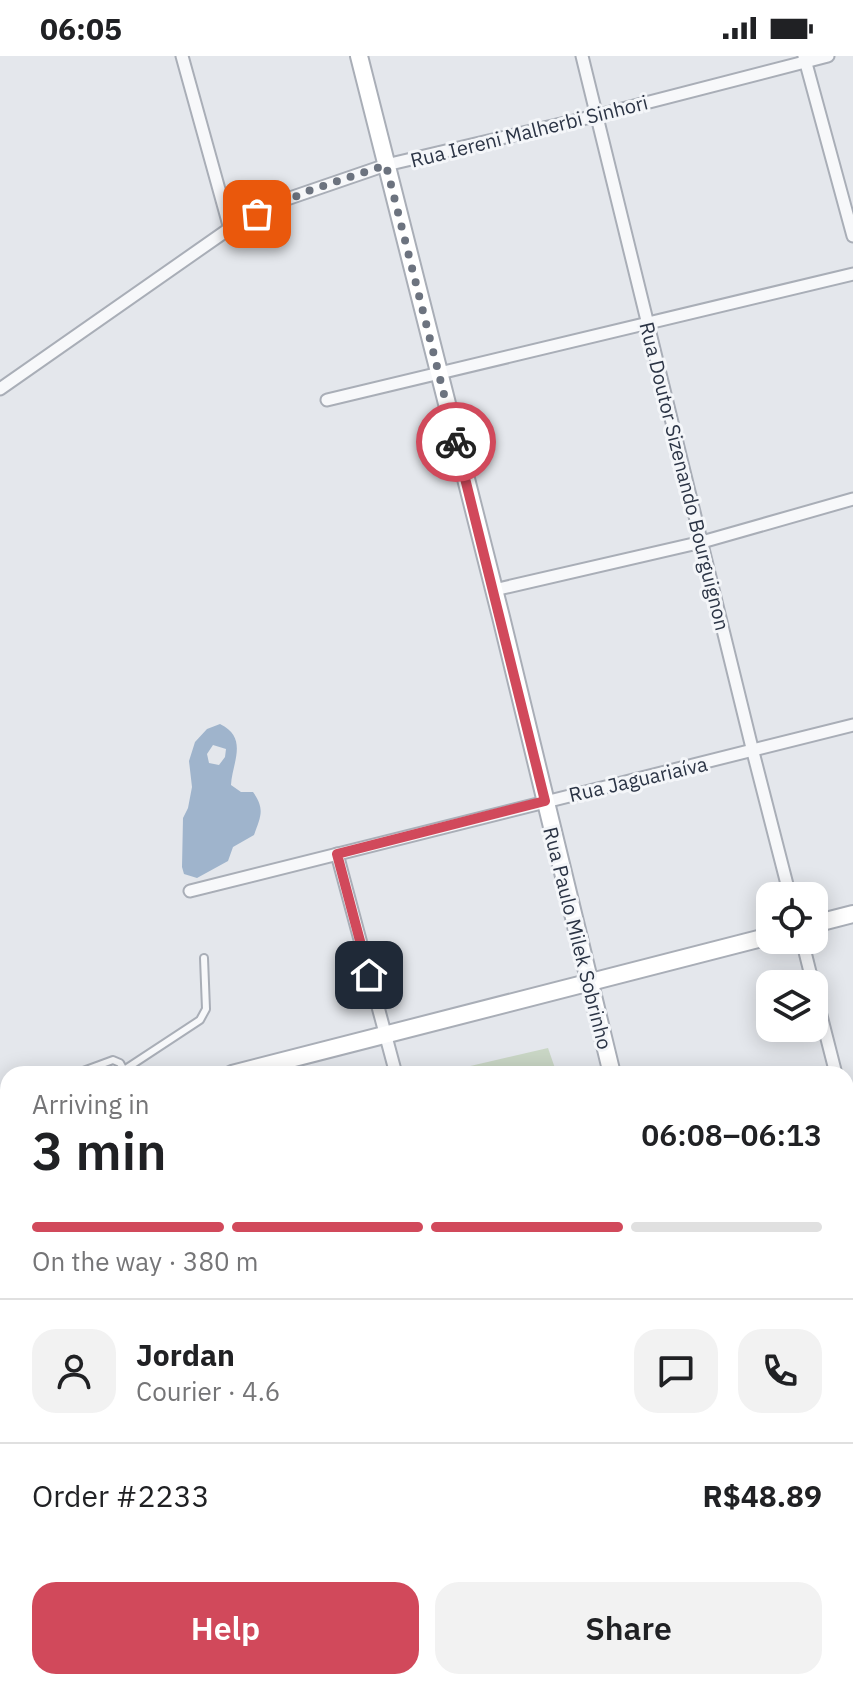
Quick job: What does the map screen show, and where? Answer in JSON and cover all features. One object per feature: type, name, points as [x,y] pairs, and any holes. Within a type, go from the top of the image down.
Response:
[{"type":"street","points":[[182,56],[230,229]]},
{"type":"street","name":"Rua Paulo Milek Sobrinho","points":[[359,56],[610,1066]]},
{"type":"street","name":"Rua Doutor Sizenando Bourguignon","points":[[582,56],[786,882]]},
{"type":"street","name":"Rua Iereni Malherbi Sinhori","points":[[0,389],[230,229],[284,200],[386,165],[595,116],[805,59],[828,56]]},
{"type":"street","points":[[805,59],[853,236]]},
{"type":"street","points":[[327,400],[853,274]]},
{"type":"street","points":[[494,590],[702,542],[853,499]]},
{"type":"street","name":"Rua Jaguariaíva","points":[[190,891],[853,725]]},
{"type":"street","points":[[337,854],[394,1066]]},
{"type":"street","points":[[828,920],[853,914]]},
{"type":"street","points":[[263,1066],[756,940]]},
{"type":"street","points":[[828,1042],[834,1066]]},
{"type":"lane","points":[[134,1066],[200,1020],[206,1009],[204,958]]},
{"type":"lane","points":[[97,1066],[113,1060],[122,1066]]},
{"type":"green space","points":[[548,1048],[554,1066],[470,1066]]},
{"type":"water","points":[[220,724],[234,736],[237,752],[231,785],[241,792],[253,792],[261,813],[254,835],[233,847],[228,861],[197,878],[184,874],[182,867],[183,818],[192,787],[189,761],[195,742],[207,729]],"holes":[[[213,745],[226,749],[219,765],[209,763],[207,754]]]},
{"type":"way so far","points":[[257,214],[284,200],[386,165],[456,442]]},
{"type":"route","points":[[369,975],[337,854],[545,801],[456,442]]}]
